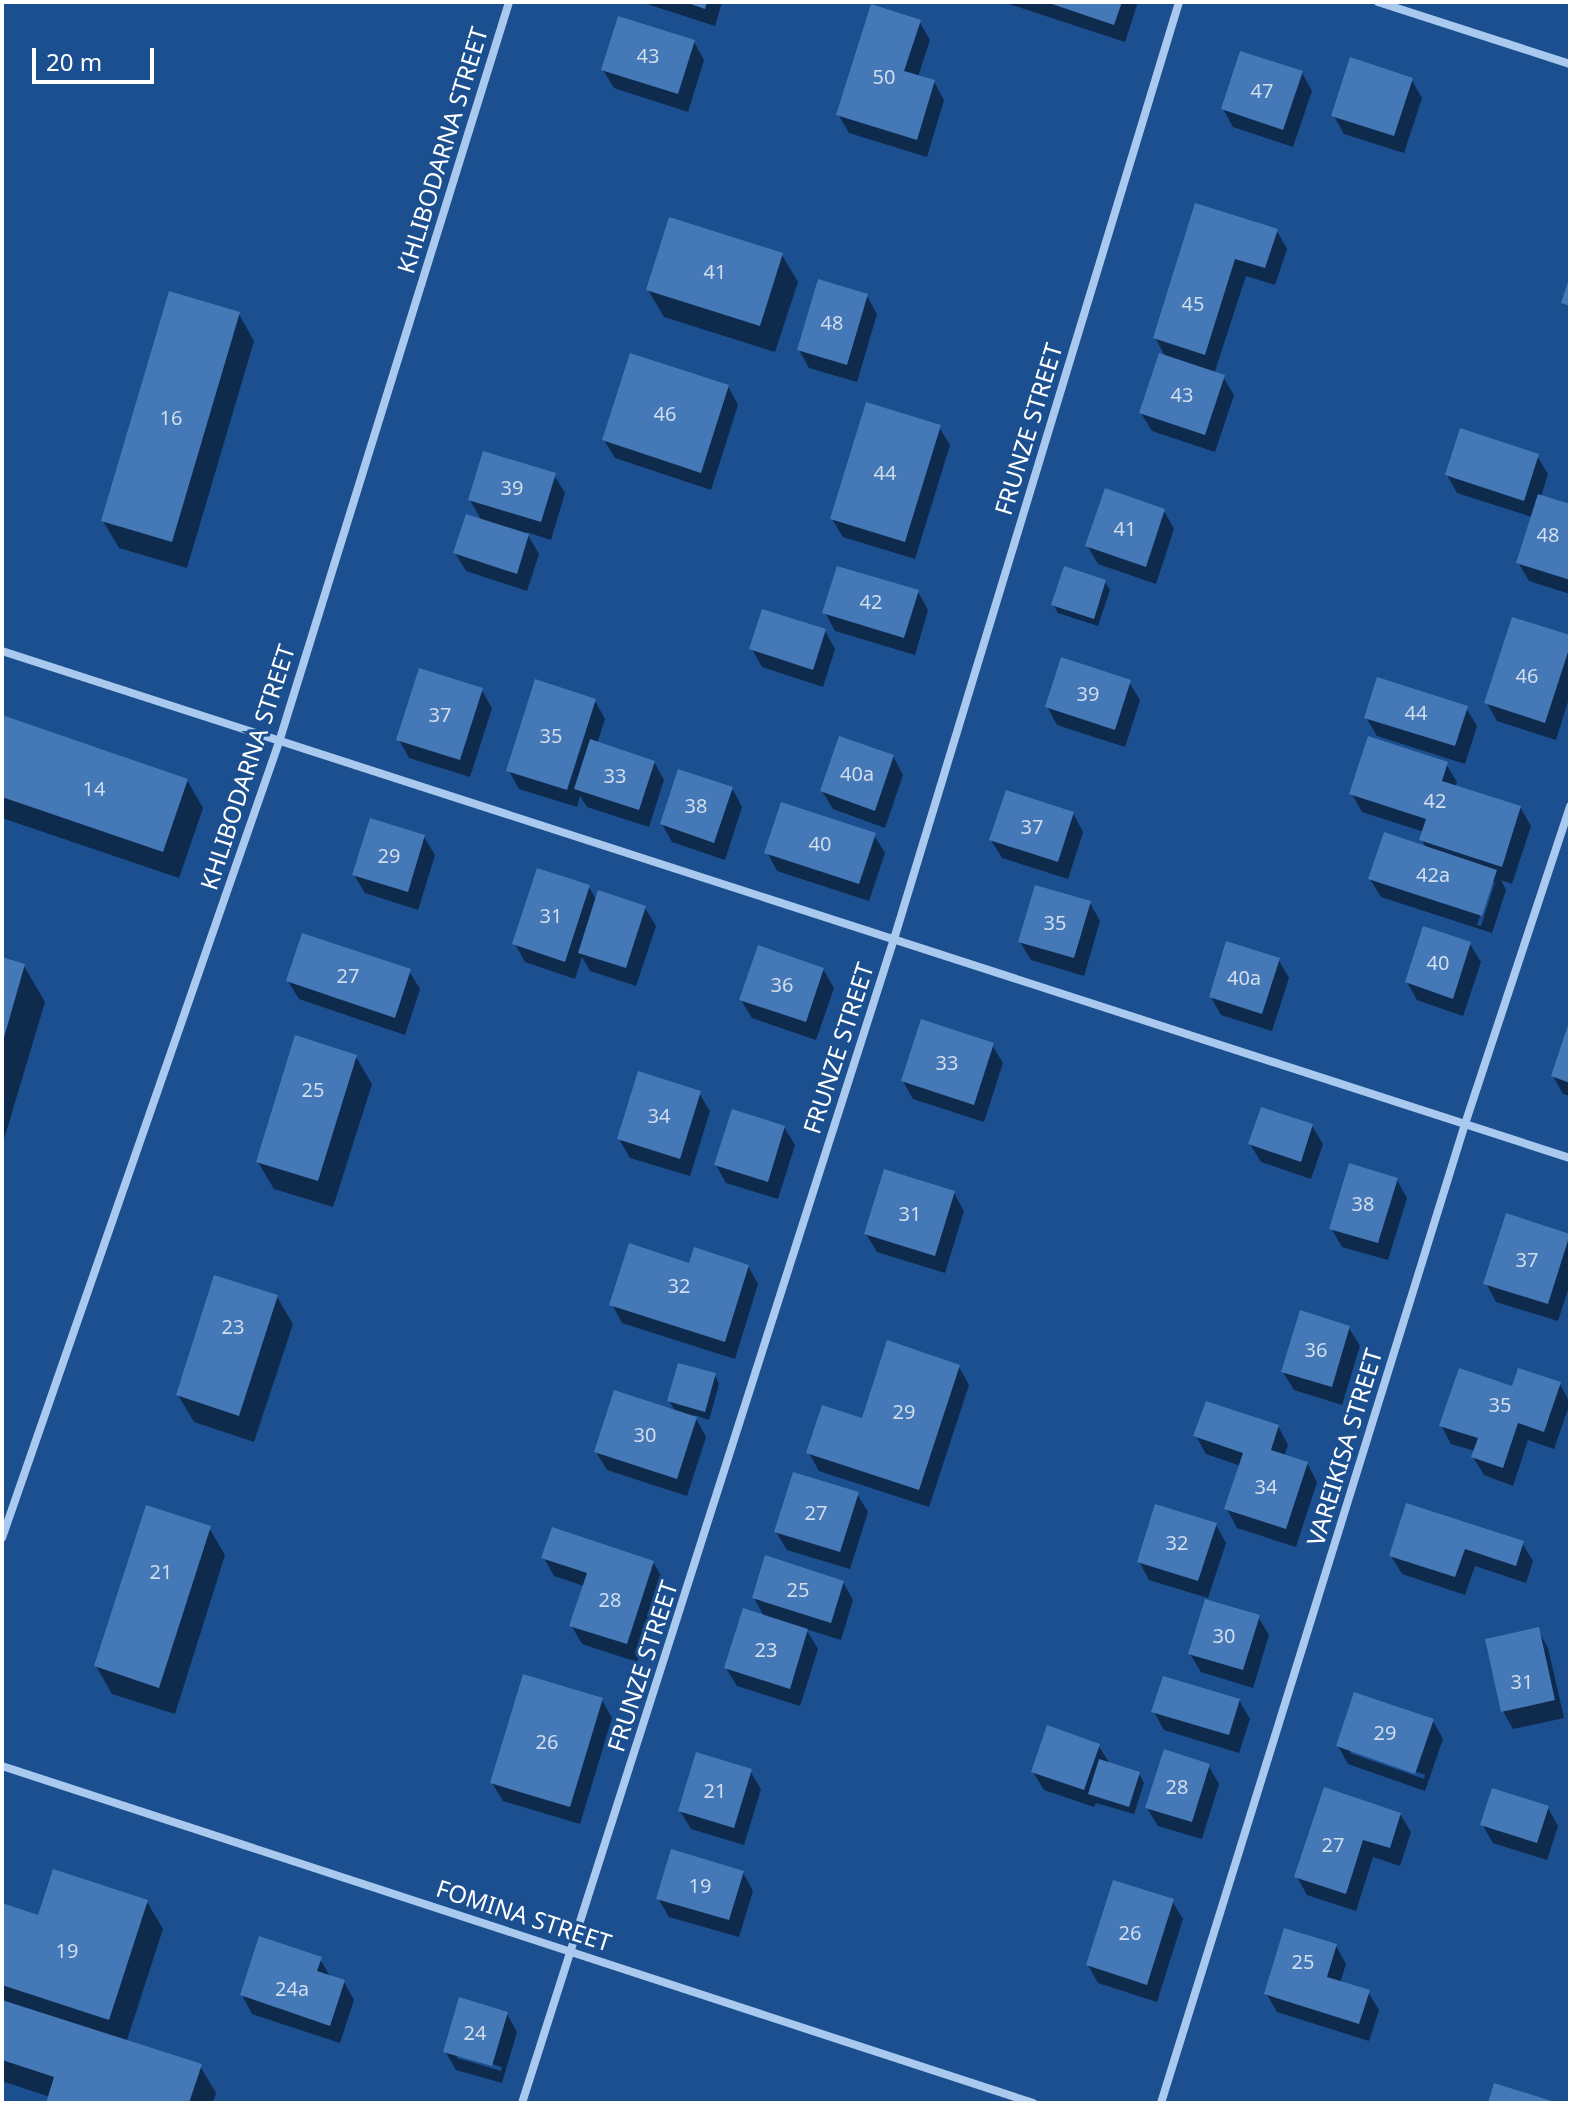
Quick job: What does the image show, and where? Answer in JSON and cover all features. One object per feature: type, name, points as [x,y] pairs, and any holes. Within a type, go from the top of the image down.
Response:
[{"type":"street","name":"KHLIBODARNA STREET","points":[[2,1538],[279,742],[509,2]]},
{"type":"street","name":"FRUNZE STREET","points":[[522,2103],[894,939],[1179,2]]},
{"type":"street","points":[[1378,2],[1570,64]]},
{"type":"street","points":[[2,651],[1570,1158]]},
{"type":"street","name":"VAREIKISA STREET","points":[[1161,2103],[1465,1124],[1570,806]]},
{"type":"street","name":"FOMINA STREET","points":[[2,1766],[1033,2103]]},
{"type":"building","points":[[685,2],[707,2],[705,9]]},
{"type":"building","points":[[1046,2],[1122,2],[1114,25]]},
{"type":"building","points":[[871,4],[921,20],[904,71],[935,80],[917,140],[836,115]]},
{"type":"building","points":[[618,16],[695,40],[678,94],[601,70]]},
{"type":"building","points":[[1240,51],[1303,71],[1283,130],[1221,109]]},
{"type":"building","points":[[1350,57],[1413,78],[1394,136],[1331,116]]},
{"type":"building","points":[[1195,203],[1278,229],[1265,268],[1235,259],[1205,355],[1153,338]]},
{"type":"building","points":[[669,217],[783,253],[760,326],[646,290]]},
{"type":"building","points":[[1570,276],[1570,306],[1561,303]]},
{"type":"building","points":[[818,279],[868,294],[847,365],[797,350]]},
{"type":"building","points":[[169,291],[240,312],[172,542],[101,521]]},
{"type":"building","points":[[630,353],[729,385],[701,473],[602,440]]},
{"type":"building","points":[[1159,353],[1225,375],[1205,435],[1139,413]]},
{"type":"building","points":[[866,402],[941,425],[905,542],[830,519]]},
{"type":"building","points":[[1460,428],[1539,454],[1524,501],[1445,475]]},
{"type":"building","points":[[483,451],[556,473],[541,522],[468,500]]},
{"type":"building","points":[[1105,488],[1165,509],[1146,567],[1085,546]]},
{"type":"building","points":[[1538,494],[1570,504],[1570,580],[1516,563]]},
{"type":"building","points":[[466,514],[529,534],[517,574],[453,553]]},
{"type":"building","points":[[837,566],[919,590],[904,638],[822,613]]},
{"type":"building","points":[[1064,566],[1106,580],[1094,619],[1051,605]]},
{"type":"building","points":[[762,609],[826,629],[813,670],[749,649]]},
{"type":"building","points":[[1512,617],[1570,635],[1570,646],[1545,723],[1484,703]]},
{"type":"building","points":[[1061,657],[1131,680],[1115,730],[1045,707]]},
{"type":"building","points":[[419,668],[483,688],[460,760],[396,740]]},
{"type":"building","points":[[1377,677],[1468,706],[1455,746],[1364,718]]},
{"type":"building","points":[[535,679],[596,699],[567,790],[506,771]]},
{"type":"building","points":[[2,715],[188,779],[163,852],[2,797]]},
{"type":"building","points":[[839,736],[894,755],[875,811],[820,791]]},
{"type":"building","points":[[1368,736],[1448,762],[1442,781],[1521,806],[1502,867],[1419,840],[1426,819],[1349,794]]},
{"type":"building","points":[[590,739],[655,761],[639,810],[574,789]]},
{"type":"building","points":[[678,769],[733,787],[714,843],[660,824]]},
{"type":"building","points":[[1006,790],[1074,812],[1058,862],[989,840]]},
{"type":"building","points":[[781,802],[876,833],[859,884],[764,853]]},
{"type":"building","points":[[370,818],[425,835],[408,892],[352,875]]},
{"type":"building","points":[[1384,832],[1497,870],[1482,916],[1368,879]]},
{"type":"building","points":[[537,868],[590,885],[565,962],[512,944]]},
{"type":"building","points":[[1035,885],[1091,901],[1074,958],[1018,942]]},
{"type":"building","points":[[598,890],[646,906],[626,968],[578,953]]},
{"type":"building","points":[[1423,926],[1471,942],[1453,999],[1405,982]]},
{"type":"building","points":[[302,933],[411,969],[395,1018],[286,981]]},
{"type":"building","points":[[1226,941],[1280,958],[1262,1014],[1209,997]]},
{"type":"building","points":[[758,945],[824,968],[806,1022],[739,1000]]},
{"type":"building","points":[[2,957],[25,964],[3,1041],[2,1041]]},
{"type":"building","points":[[921,1019],[994,1043],[974,1105],[901,1081]]},
{"type":"building","points":[[1570,1019],[1570,1083],[1551,1076]]},
{"type":"building","points":[[295,1035],[357,1055],[318,1181],[256,1162]]},
{"type":"building","points":[[638,1071],[701,1091],[680,1159],[617,1139]]},
{"type":"building","points":[[1261,1107],[1313,1124],[1301,1162],[1248,1144]]},
{"type":"building","points":[[732,1109],[785,1126],[768,1182],[714,1165]]},
{"type":"building","points":[[1349,1163],[1398,1178],[1378,1243],[1329,1229]]},
{"type":"building","points":[[884,1169],[955,1191],[935,1256],[864,1234]]},
{"type":"building","points":[[1506,1213],[1570,1234],[1548,1304],[1483,1284]]},
{"type":"building","points":[[629,1243],[689,1263],[694,1247],[749,1265],[725,1342],[609,1305]]},
{"type":"building","points":[[214,1275],[278,1295],[239,1416],[176,1395]]},
{"type":"building","points":[[1300,1310],[1350,1326],[1332,1387],[1281,1372]]},
{"type":"building","points":[[887,1340],[960,1365],[919,1490],[806,1453],[822,1405],[862,1418]]},
{"type":"building","points":[[678,1363],[716,1373],[705,1412],[667,1401]]},
{"type":"building","points":[[1459,1368],[1512,1386],[1518,1368],[1561,1382],[1544,1432],[1518,1423],[1503,1468],[1471,1457],[1478,1438],[1439,1426]]},
{"type":"building","points":[[614,1390],[697,1417],[677,1479],[594,1452]]},
{"type":"building","points":[[1206,1401],[1279,1425],[1271,1450],[1308,1462],[1286,1529],[1224,1509],[1243,1453],[1193,1436]]},
{"type":"building","points":[[793,1472],[859,1492],[840,1552],[774,1532]]},
{"type":"building","points":[[1406,1503],[1524,1541],[1516,1566],[1465,1549],[1455,1577],[1389,1556]]},
{"type":"building","points":[[1155,1504],[1217,1523],[1198,1581],[1137,1562]]},
{"type":"building","points":[[146,1505],[211,1526],[159,1688],[94,1666]]},
{"type":"building","points":[[552,1527],[654,1561],[627,1644],[569,1626],[587,1573],[541,1558]]},
{"type":"building","points":[[765,1555],[844,1581],[831,1623],[752,1598]]},
{"type":"building","points":[[1205,1599],[1260,1615],[1243,1670],[1188,1654]]},
{"type":"building","points":[[743,1608],[808,1629],[790,1689],[724,1668]]},
{"type":"building","points":[[1539,1627],[1555,1700],[1501,1712],[1485,1639]]},
{"type":"building","points":[[523,1674],[603,1698],[570,1807],[490,1783]]},
{"type":"building","points":[[1163,1676],[1240,1699],[1229,1735],[1151,1712]]},
{"type":"building","points":[[1354,1692],[1434,1719],[1415,1774],[1336,1746]]},
{"type":"building","points":[[1047,1725],[1100,1744],[1084,1790],[1031,1772]]},
{"type":"building","points":[[1164,1749],[1210,1764],[1192,1822],[1145,1808]]},
{"type":"building","points":[[696,1752],[752,1769],[734,1828],[678,1811]]},
{"type":"building","points":[[1099,1759],[1140,1772],[1129,1807],[1088,1794]]},
{"type":"building","points":[[1324,1787],[1401,1813],[1390,1848],[1363,1840],[1346,1894],[1294,1877]]},
{"type":"building","points":[[1492,1788],[1549,1806],[1537,1843],[1480,1825]]},
{"type":"building","points":[[671,1849],[744,1871],[729,1920],[656,1899]]},
{"type":"building","points":[[53,1869],[148,1900],[109,2020],[2,1985],[2,1903],[38,1915]]},
{"type":"building","points":[[1113,1880],[1174,1899],[1147,1985],[1086,1965]]},
{"type":"building","points":[[1284,1928],[1337,1944],[1327,1977],[1370,1990],[1359,2024],[1264,1994]]},
{"type":"building","points":[[259,1936],[322,1957],[317,1971],[345,1980],[330,2026],[240,1995]]},
{"type":"building","points":[[459,1997],[508,2012],[492,2066],[443,2052]]},
{"type":"building","points":[[2,2000],[202,2064],[189,2103],[46,2103],[54,2077],[2,2060]]},
{"type":"building","points":[[1494,2083],[1555,2102],[1555,2103],[1488,2103]]}]
